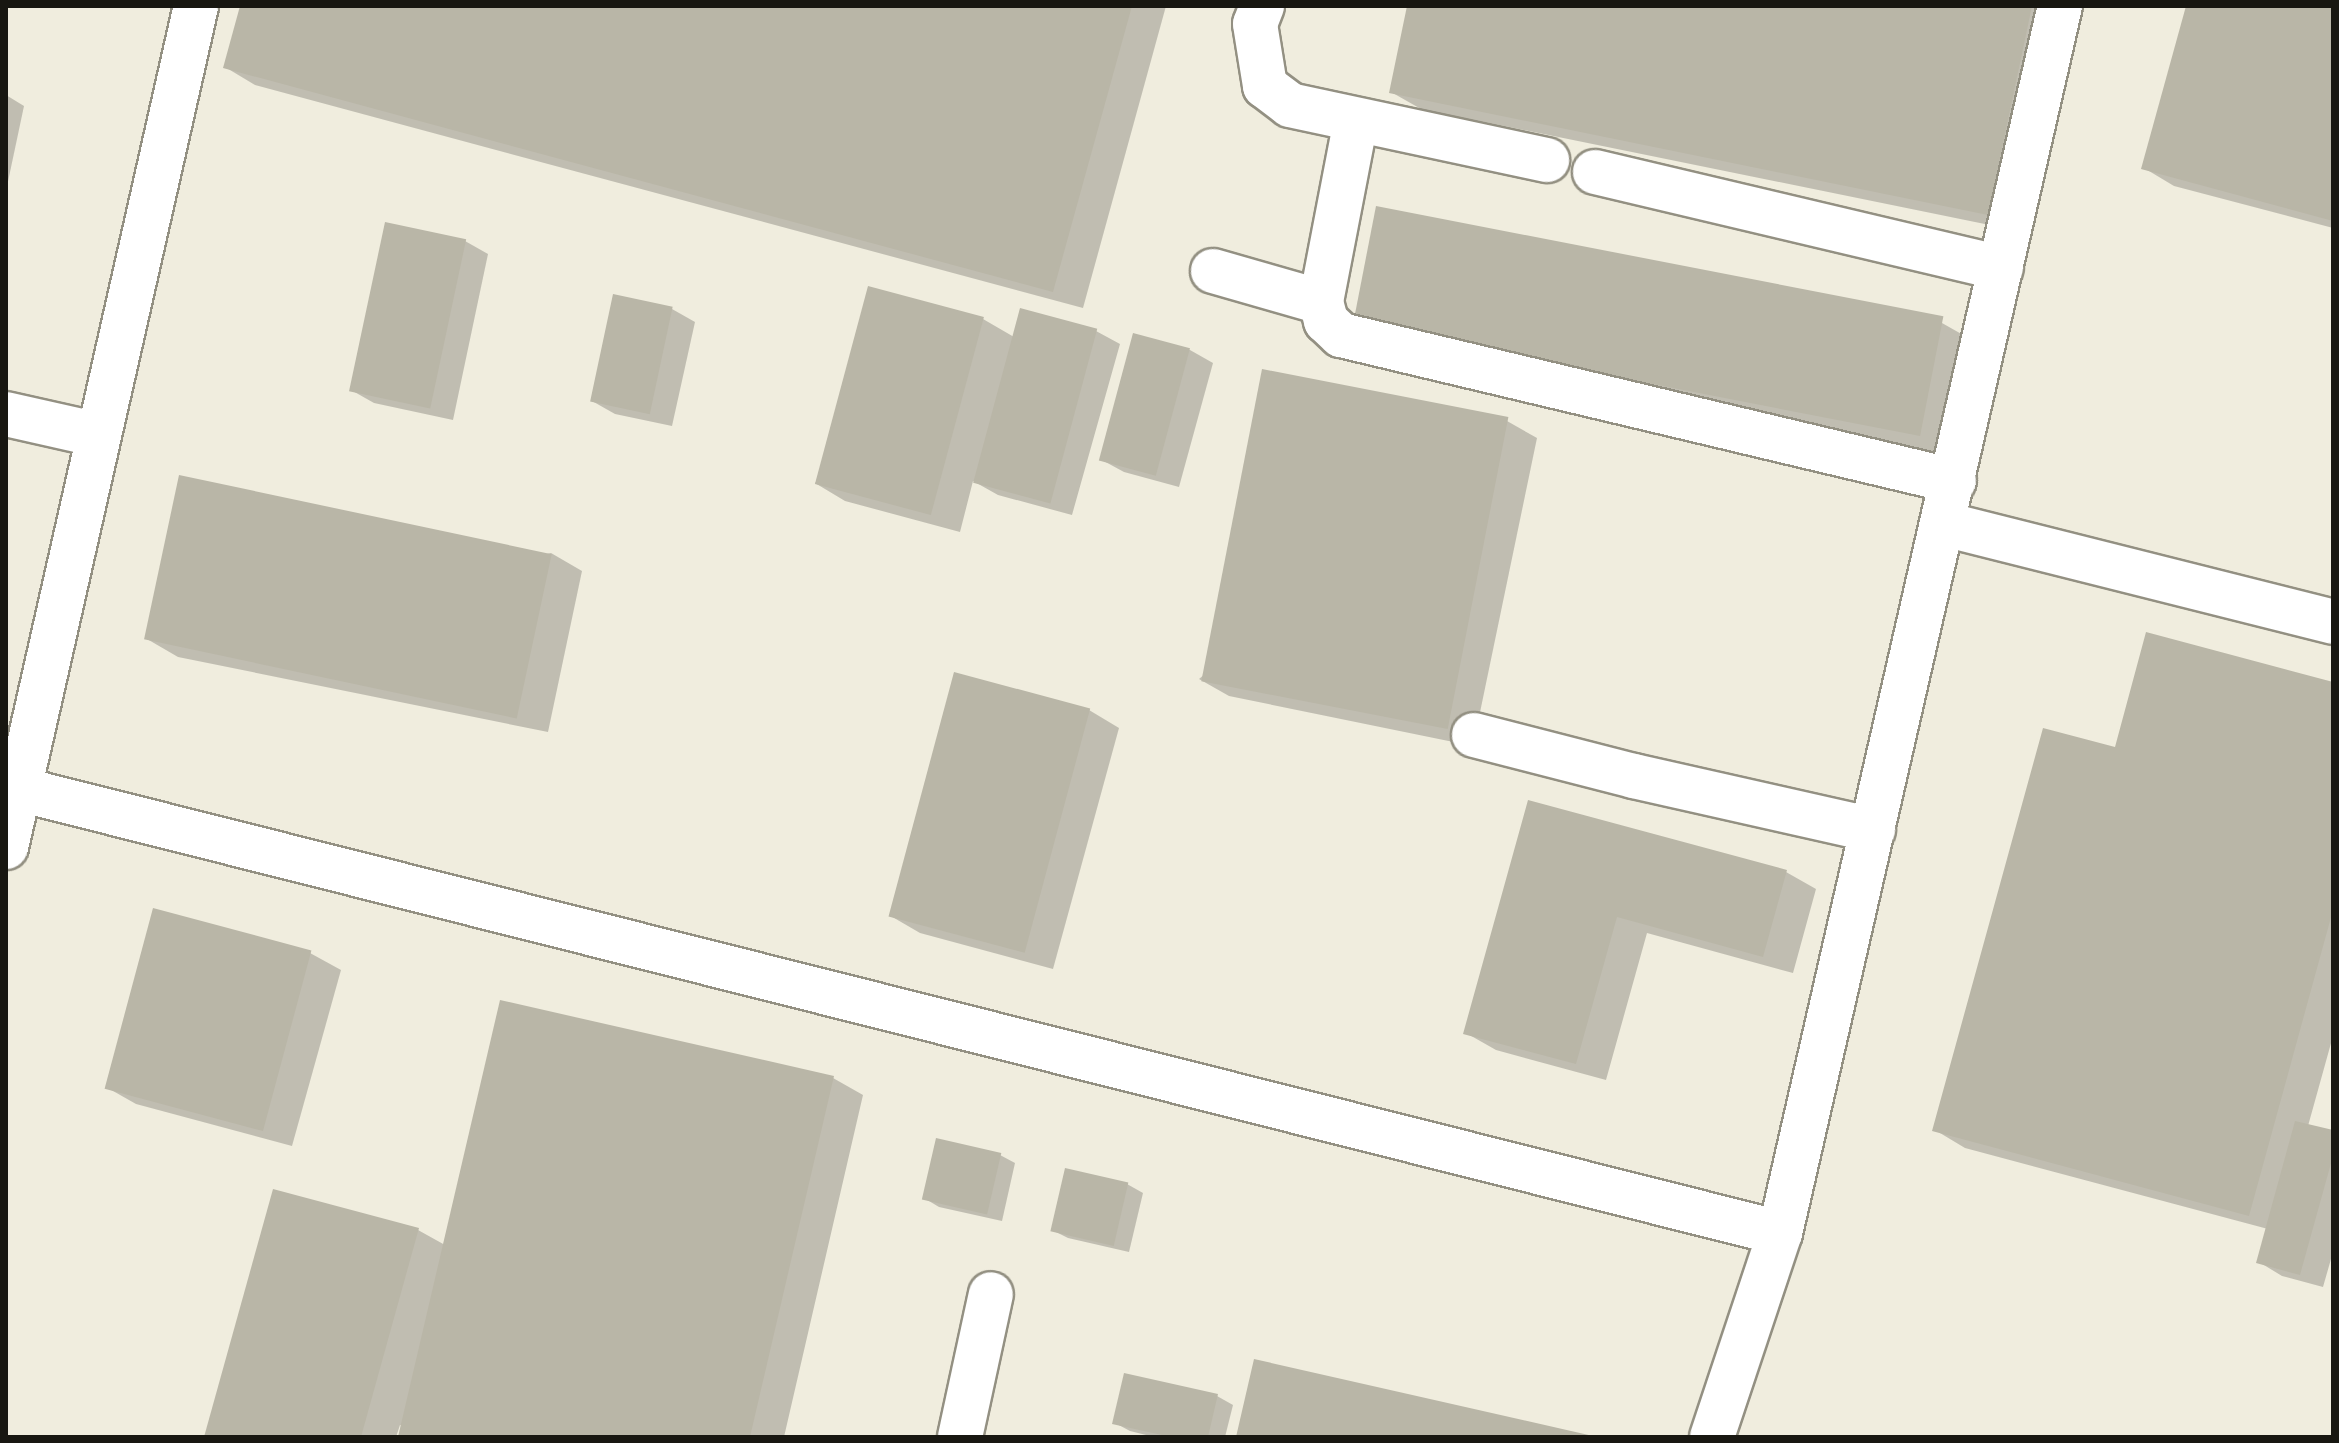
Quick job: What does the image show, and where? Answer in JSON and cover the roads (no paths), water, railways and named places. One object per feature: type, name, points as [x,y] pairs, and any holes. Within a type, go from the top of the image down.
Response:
[{"type":"street","points":[[6,847],[196,6]]},
{"type":"street","points":[[1262,6],[1255,24],[1265,86],[1290,105],[1547,160]]},
{"type":"street","points":[[1712,1437],[1780,1233],[2060,6]]},
{"type":"street","points":[[1356,120],[1321,302],[1326,321],[1341,335],[1954,481]]},
{"type":"street","points":[[1595,172],[2001,268]]},
{"type":"street","points":[[1213,271],[1321,302]]},
{"type":"street","points":[[6,414],[99,435]]},
{"type":"street","points":[[1944,524],[2333,622]]},
{"type":"street","points":[[1474,735],[1634,776],[1873,830]]},
{"type":"street","points":[[19,789],[1780,1233]]},
{"type":"street","points":[[960,1437],[991,1294]]}]
